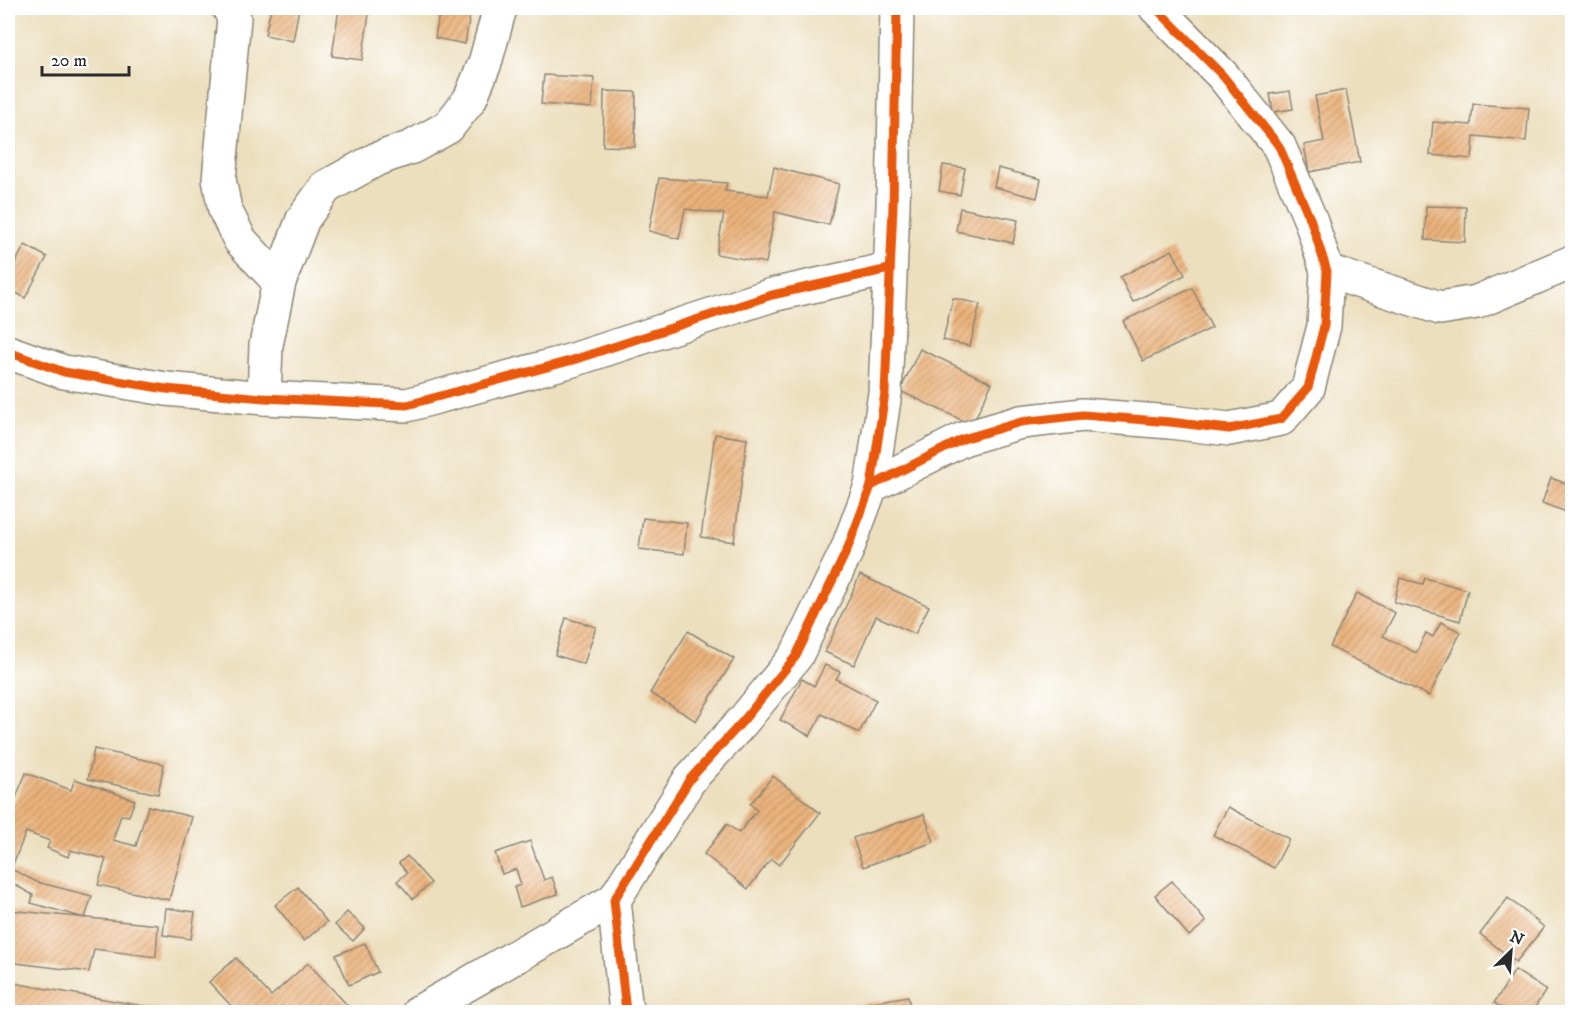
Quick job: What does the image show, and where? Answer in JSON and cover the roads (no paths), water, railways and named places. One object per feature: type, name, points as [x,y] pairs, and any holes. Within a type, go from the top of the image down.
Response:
[{"type":"street","points":[[229,8],[234,18],[219,179],[225,210],[240,240],[279,282]]},
{"type":"street","points":[[264,398],[266,345],[279,282],[303,219],[326,187],[377,159],[412,147],[448,127],[470,99],[485,63],[500,8]]},
{"type":"street","points":[[418,1012],[614,900],[690,779],[743,721],[796,656],[847,550],[871,486],[885,393],[893,206],[897,8]]},
{"type":"street","points":[[871,486],[963,440],[1021,422],[1083,415],[1229,429],[1281,419],[1308,388],[1324,326],[1327,271],[1311,221],[1279,146],[1223,76],[1156,8]]},
{"type":"street","points":[[1327,271],[1440,308],[1477,302],[1572,262]]},
{"type":"street","points":[[8,352],[64,372],[166,389],[264,398],[406,405],[573,360],[772,295],[889,269]]},
{"type":"street","points":[[614,900],[626,1012]]}]
